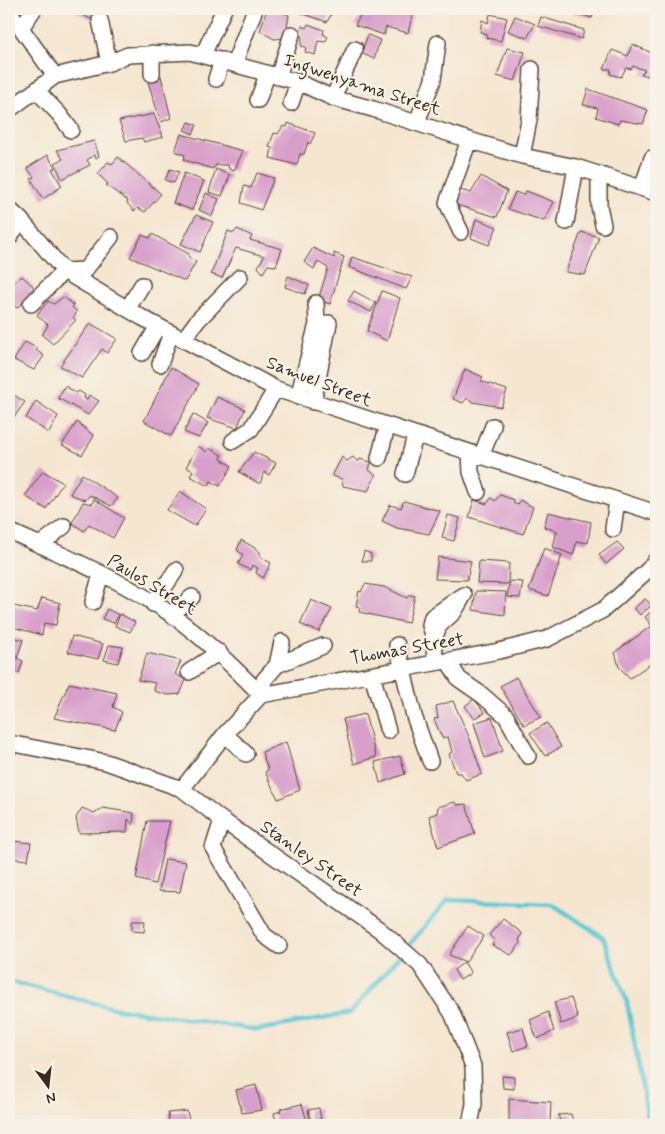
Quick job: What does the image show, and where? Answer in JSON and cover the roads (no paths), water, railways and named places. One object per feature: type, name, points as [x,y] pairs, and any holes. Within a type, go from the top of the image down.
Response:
[{"type":"street","points":[[21,28],[34,9]]},
{"type":"street","points":[[203,55],[224,9]]},
{"type":"street","points":[[216,79],[228,62],[255,9]]},
{"type":"street","points":[[9,11],[55,76],[9,110]]},
{"type":"street","points":[[100,20],[109,63]]},
{"type":"street","points":[[258,100],[292,34]]},
{"type":"street","points":[[417,122],[433,80],[438,43]]},
{"type":"street","points":[[333,98],[355,48]]},
{"type":"street","name":"Ingwenyama Street","points":[[55,76],[109,63],[128,55],[190,52],[298,82],[333,98],[417,122],[469,140],[522,156],[576,167],[656,193]]},
{"type":"street","points":[[152,53],[152,74]]},
{"type":"street","points":[[522,156],[530,120],[532,69]]},
{"type":"street","points":[[291,103],[298,82]]},
{"type":"street","points":[[37,91],[60,114],[71,130]]},
{"type":"street","points":[[461,232],[447,203],[469,140]]},
{"type":"street","points":[[642,188],[652,158]]},
{"type":"street","points":[[566,222],[576,167]]},
{"type":"street","points":[[599,174],[599,206],[602,225]]},
{"type":"street","name":"Samuel Street","points":[[9,209],[64,271],[171,333],[276,389],[387,427],[656,513]]},
{"type":"street","points":[[9,238],[20,220]]},
{"type":"street","points":[[31,304],[64,271],[85,270],[111,237]]},
{"type":"street","points":[[142,353],[171,333],[198,320],[240,277]]},
{"type":"street","points":[[128,308],[142,285]]},
{"type":"street","points":[[298,397],[317,324],[316,303]]},
{"type":"street","points":[[313,402],[329,323]]},
{"type":"street","points":[[160,364],[171,333]]},
{"type":"street","points":[[233,441],[251,429],[276,389]]},
{"type":"street","points":[[478,492],[471,472],[475,455],[493,426]]},
{"type":"street","points":[[379,458],[387,427]]},
{"type":"street","points":[[404,474],[415,436]]},
{"type":"street","points":[[613,529],[617,500]]},
{"type":"street","points":[[40,545],[64,526]]},
{"type":"street","name":"Paulos Street","points":[[9,531],[100,574],[171,615],[219,652],[261,695]]},
{"type":"street","name":"Thomas Street","points":[[261,695],[442,662],[547,639],[603,610],[648,570],[656,560]]},
{"type":"street","points":[[154,604],[176,570]]},
{"type":"street","points":[[93,602],[100,574]]},
{"type":"street","points":[[171,615],[192,597]]},
{"type":"street","points":[[434,640],[442,662],[459,679],[482,695],[506,716],[528,756]]},
{"type":"street","points":[[277,665],[282,642]]},
{"type":"street","points":[[397,645],[414,716],[430,761]]},
{"type":"street","points":[[182,789],[225,734],[261,695],[264,680],[277,665],[323,646]]},
{"type":"street","points":[[189,672],[219,652]]},
{"type":"street","points":[[372,675],[388,731]]},
{"type":"street","points":[[225,734],[246,754]]},
{"type":"street","name":"Stanley Street","points":[[9,742],[106,762],[182,789],[222,820],[380,930],[420,965],[452,1013],[473,1066],[474,1104],[470,1125]]},
{"type":"street","points":[[222,820],[213,848],[264,935],[279,946]]},
{"type":"waterway","points":[[9,981],[113,1008],[258,1030],[350,1013],[448,900],[552,904],[603,937],[627,1002],[649,1125]]}]
